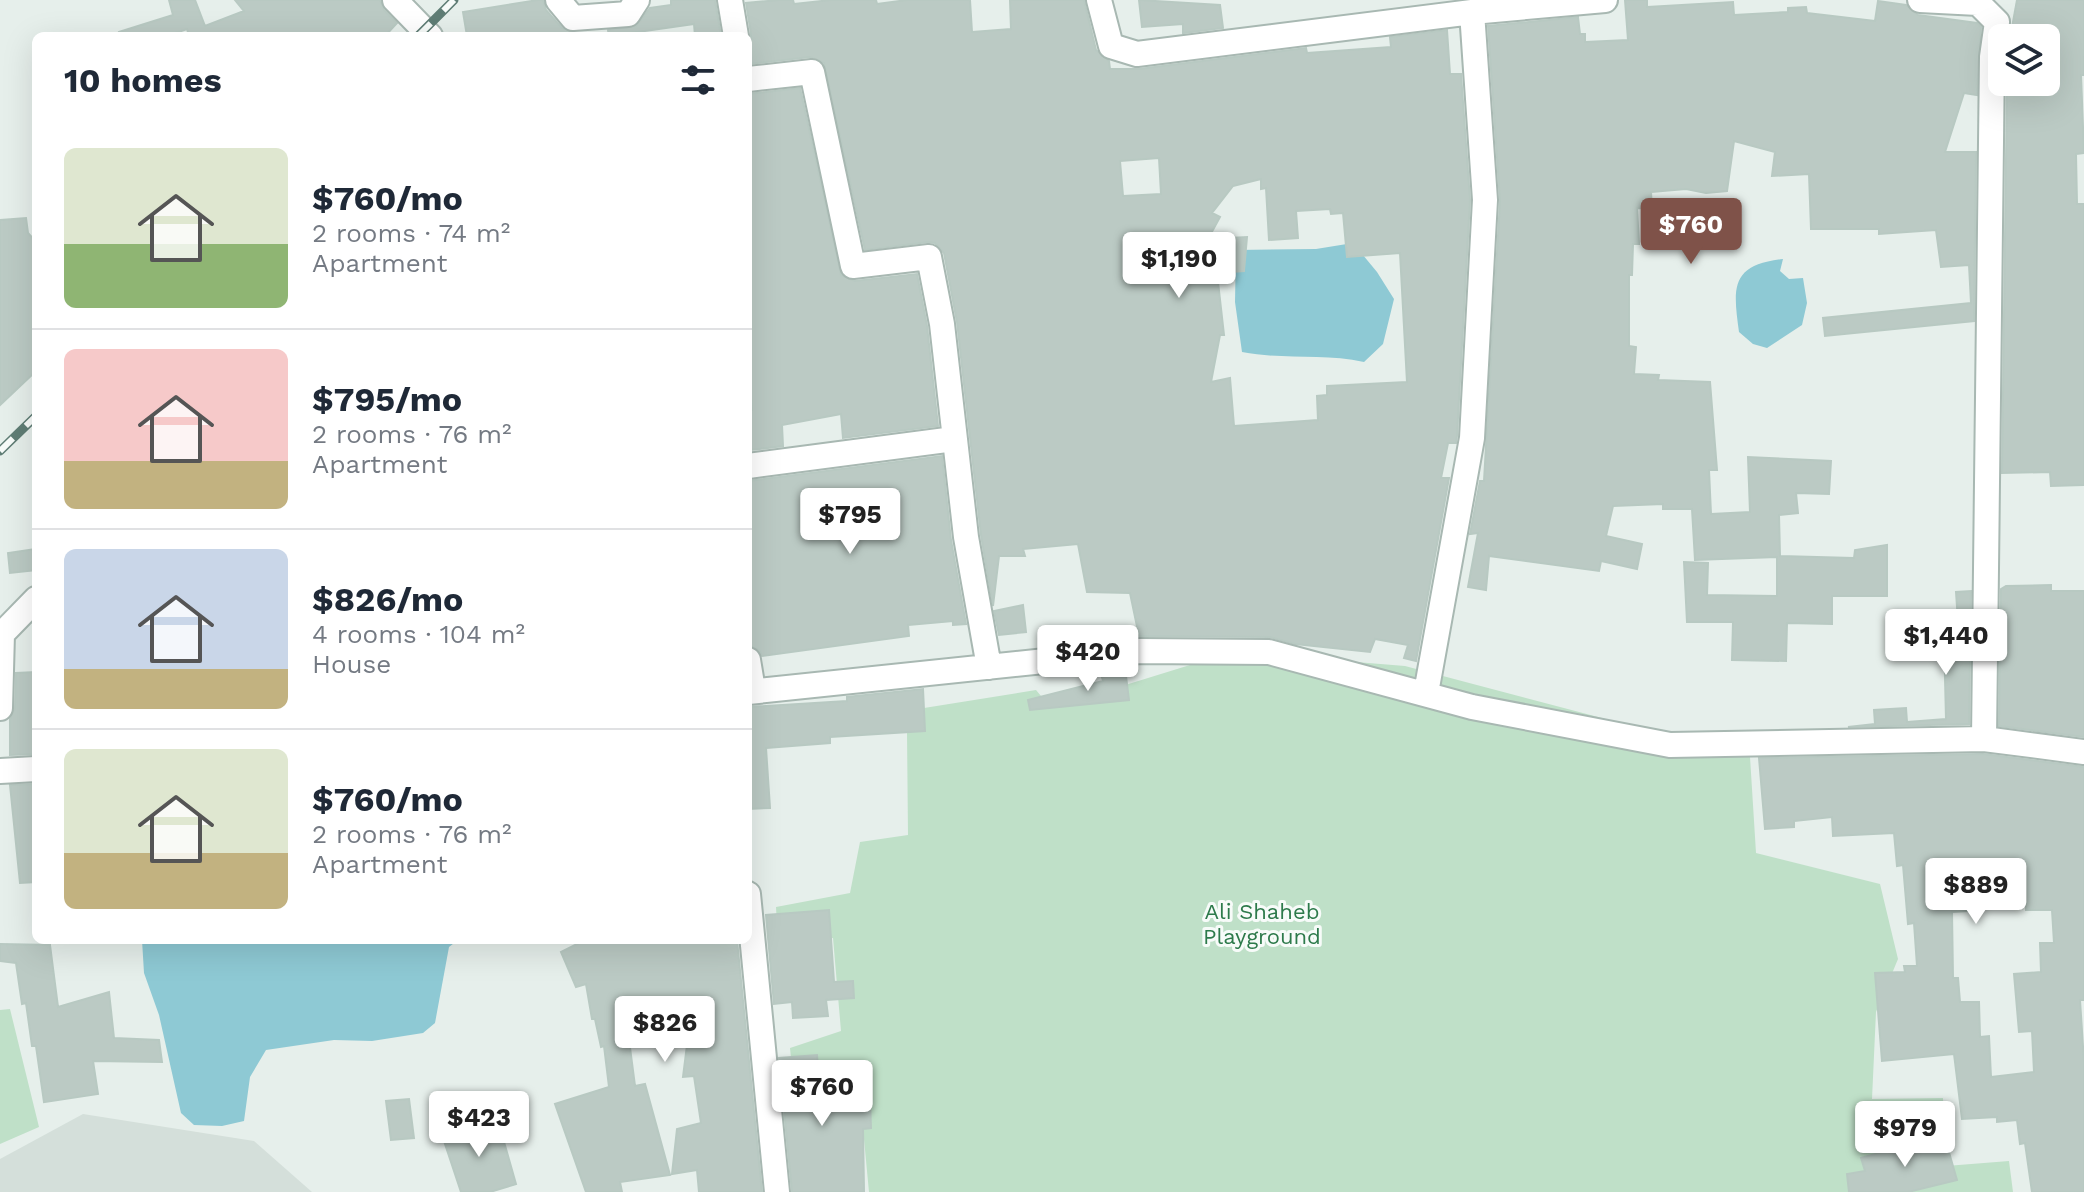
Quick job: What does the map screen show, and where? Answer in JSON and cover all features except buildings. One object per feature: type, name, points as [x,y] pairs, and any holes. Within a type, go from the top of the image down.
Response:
[{"type":"street","points":[[395,0],[426,32]]},
{"type":"street","points":[[558,0],[573,18],[632,17]]},
{"type":"street","points":[[730,0],[735,32]]},
{"type":"street","points":[[1099,0],[1111,46],[1137,54],[1472,12],[1605,0]]},
{"type":"street","points":[[1920,0],[1978,3],[1997,22],[1992,57],[1984,739]]},
{"type":"street","points":[[1426,693],[1472,438],[1485,200],[1472,12]]},
{"type":"street","points":[[752,79],[812,72],[853,266],[929,257],[942,324],[966,537],[989,667]]},
{"type":"street","points":[[752,465],[954,439]]},
{"type":"street","points":[[0,708],[1,635],[32,603]]},
{"type":"street","points":[[752,691],[1140,651],[1269,652],[1472,707],[1670,745],[1984,739],[2084,752]]},
{"type":"street","points":[[0,771],[32,769]]},
{"type":"street","points":[[752,935],[777,1192]]},
{"type":"shaded area","points":[[83,1114],[254,1141],[312,1192],[0,1192],[0,1159]]},
{"type":"green space","name":"Ali Shaheb Playground","points":[[1232,652],[1405,666],[1750,757],[1756,853],[1880,884],[1898,959],[1876,1012],[1872,1099],[1943,1098],[1946,1166],[2009,1161],[2013,1192],[869,1192],[860,1097],[795,1097],[790,1048],[841,1031],[833,938],[778,944],[776,907],[850,893],[860,842],[908,835],[907,732],[925,731],[924,708],[1036,690],[1051,708]]},
{"type":"green space","points":[[10,1009],[39,1127],[0,1144],[0,1010]]},
{"type":"water","points":[[1353,243],[1394,299],[1383,344],[1364,362],[1242,352],[1235,302],[1236,250],[1316,249]]},
{"type":"water","points":[[1783,259],[1780,271],[1789,279],[1803,278],[1807,303],[1802,325],[1767,348],[1753,344],[1739,332],[1736,291],[1744,273],[1766,262]]},
{"type":"water","points":[[142,944],[453,944],[449,947],[435,1023],[423,1033],[372,1041],[334,1040],[266,1050],[250,1077],[244,1121],[222,1126],[194,1125],[181,1113],[159,1015],[144,973]]},
{"type":"railway","points":[[422,32],[454,0]]},
{"type":"railway","points":[[0,451],[32,420]]}]
